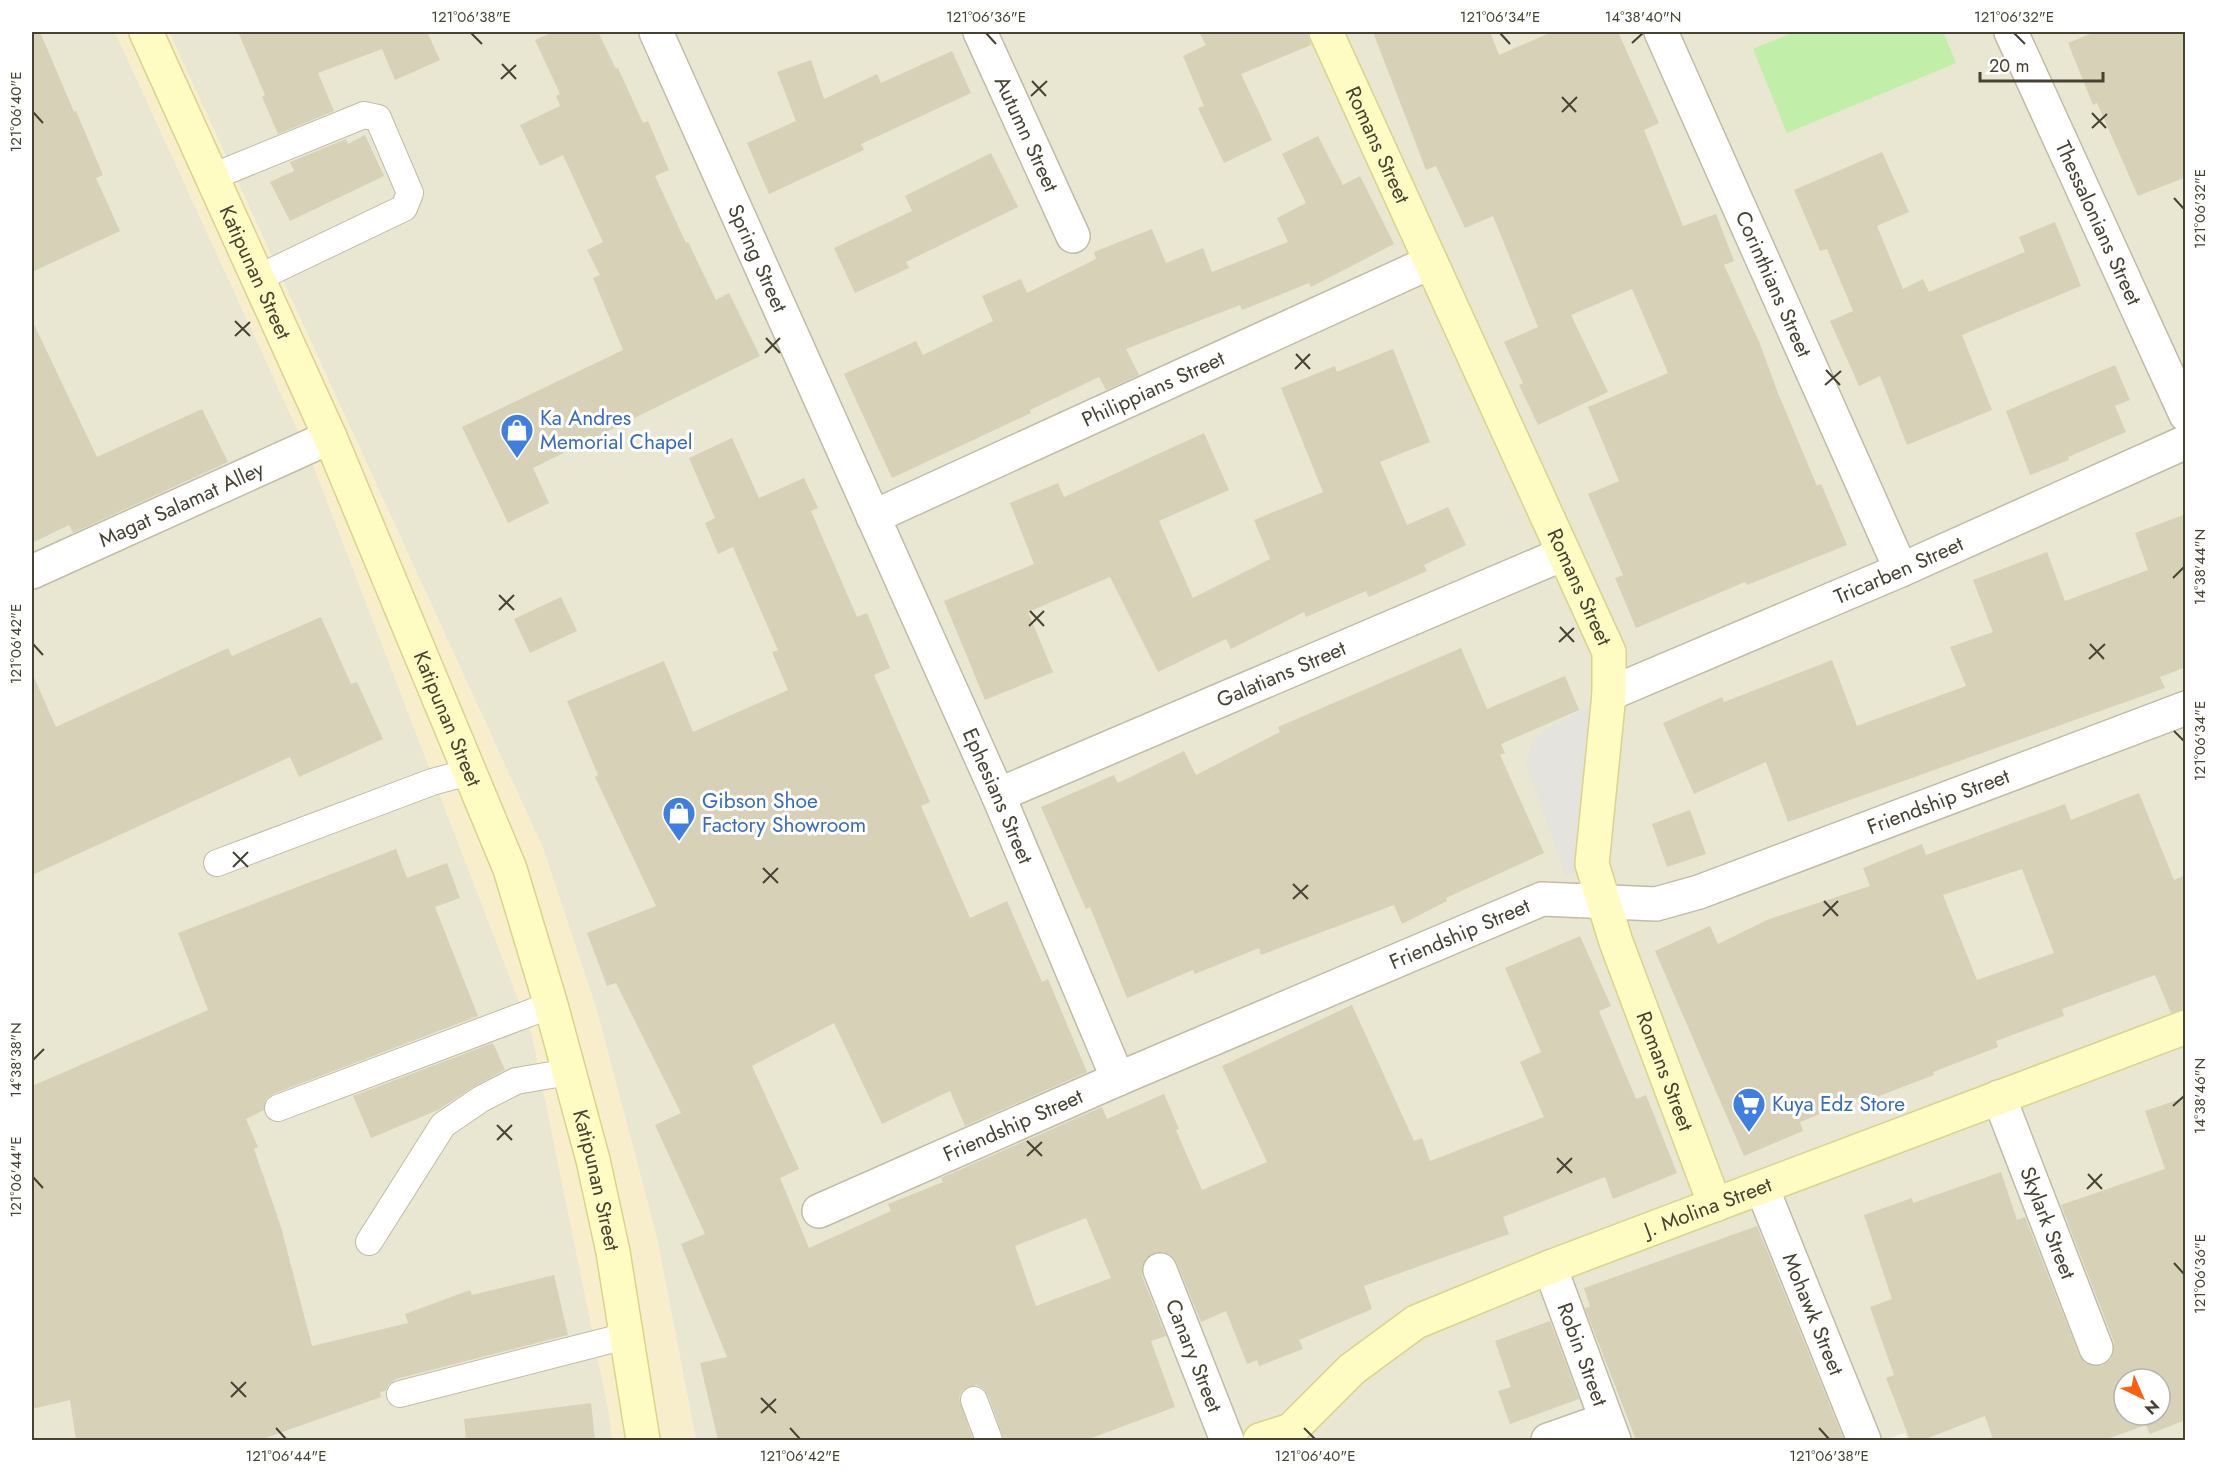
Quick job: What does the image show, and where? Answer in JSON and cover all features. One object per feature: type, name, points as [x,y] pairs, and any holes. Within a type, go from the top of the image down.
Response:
[{"type":"street","name":"Katipunan Street","points":[[146,32],[330,437],[510,869],[551,1005],[593,1160],[613,1252],[644,1440]]},
{"type":"street","name":"Spring Street","points":[[656,32],[873,517]]},
{"type":"street","name":"Autumn Street","points":[[980,32],[1073,236]]},
{"type":"street","name":"Romans Street","points":[[1326,32],[1609,651],[1609,694],[1592,845],[1592,864],[1602,901],[1715,1205]]},
{"type":"street","name":"Corinthians Street","points":[[1661,32],[1901,570]]},
{"type":"street","name":"Thessalonians Street","points":[[2011,32],[2186,415]]},
{"type":"street","name":"Philippians Street","points":[[873,517],[1431,262]]},
{"type":"street","name":"Magat Salamat Alley","points":[[32,572],[330,437]]},
{"type":"street","name":"Tricarben Street","points":[[1609,694],[1901,570],[2186,442]]},
{"type":"street","name":"Ephesians Street","points":[[873,517],[998,795],[1118,1079]]},
{"type":"street","name":"Galatians Street","points":[[998,795],[1563,554]]},
{"type":"street","name":"Friendship Street","points":[[819,1210],[1118,1079],[1542,899],[1656,904],[1699,892],[2186,708]]},
{"type":"street","name":"J. Molina Street","points":[[1260,1440],[1293,1435],[1352,1369],[1416,1322],[1551,1267],[2186,1027]]},
{"type":"street","name":"Skylark Street","points":[[1999,1097],[2096,1348]]},
{"type":"street","name":"Mohawk Street","points":[[1762,1188],[1864,1440]]},
{"type":"street","name":"Robin Street","points":[[1551,1267],[1609,1430]]},
{"type":"street","name":"Canary Street","points":[[1160,1270],[1227,1440]]},
{"type":"street","points":[[1548,1440],[1609,1430]]},
{"type":"lane","points":[[212,177],[364,115],[378,118],[410,193],[404,208],[258,278]]},
{"type":"lane","points":[[217,863],[432,782],[469,772]]},
{"type":"lane","points":[[278,1108],[551,1005]]},
{"type":"lane","points":[[369,1242],[443,1125],[481,1099],[516,1081],[569,1072]]},
{"type":"lane","points":[[400,1394],[626,1336]]},
{"type":"lane","points":[[974,1400],[989,1440]]},
{"type":"shaded area","points":[[32,32],[115,32],[310,457],[532,1035],[609,1413],[612,1440],[32,1440]]},
{"type":"shaded area","points":[[115,32],[169,32],[543,848],[597,1011],[657,1238],[696,1440],[612,1440],[609,1413],[532,1035],[310,457]]},
{"type":"shaded area","points":[[169,32],[2185,32],[2185,1440],[1908,1440],[1905,1433],[1883,1440],[696,1440],[657,1238],[597,1011],[543,848]]},
{"type":"shaded area","points":[[1603,699],[1584,869],[1566,876],[1526,764],[1531,746],[1547,728]]},
{"type":"green space","points":[[1794,32],[1943,32],[1956,63],[1787,133],[1753,49]]},
{"type":"building","points":[[32,32],[40,32],[74,112],[76,111],[103,175],[96,178],[120,231],[32,272]]},
{"type":"building","points":[[238,32],[427,32],[440,60],[395,80],[382,49],[318,73],[334,111],[278,134],[262,97],[265,95]]},
{"type":"building","points":[[553,32],[598,32],[616,69],[618,68],[643,123],[648,121],[669,170],[655,176],[686,243],[688,242],[716,300],[729,293],[760,356],[533,468],[549,503],[508,523],[462,427],[623,350],[593,278],[600,275],[587,250],[603,242],[563,155],[540,166],[520,125],[560,106],[556,96],[560,94],[535,40]]},
{"type":"building","points":[[1199,32],[1307,32],[1311,45],[1241,74],[1272,140],[1224,163],[1198,108],[1204,106],[1183,56],[1206,45]]},
{"type":"building","points":[[1373,32],[1490,32],[1499,55],[1552,32],[1618,32],[1659,123],[1644,130],[1683,226],[1716,214],[1734,261],[1724,265],[1760,344],[1817,486],[1821,484],[1847,545],[1747,585],[1745,582],[1636,628],[1615,578],[1623,575],[1588,494],[1619,481],[1588,407],[1668,373],[1632,289],[1571,315],[1608,392],[1538,425],[1519,385],[1523,383],[1504,342],[1538,327],[1493,216],[1465,228],[1436,166],[1426,170]]},
{"type":"building","points":[[2095,32],[2186,32],[2186,177],[2138,196],[2097,103],[2093,105],[2068,43]]},
{"type":"building","points":[[952,51],[971,93],[861,144],[864,150],[769,194],[747,143],[796,121],[777,72],[811,60],[824,99],[877,74],[881,83]]},
{"type":"building","points":[[365,135],[384,176],[290,221],[270,182],[294,171],[290,162],[346,139],[348,144]]},
{"type":"building","points":[[1318,136],[1343,185],[1360,176],[1394,244],[1311,287],[1309,283],[1242,310],[1240,305],[1126,349],[1139,375],[1106,390],[1099,377],[1030,410],[1031,413],[892,478],[844,374],[916,341],[923,355],[993,321],[982,296],[1021,279],[1027,293],[1096,259],[1094,252],[1152,229],[1166,263],[1203,248],[1212,272],[1288,242],[1277,218],[1306,203],[1282,154]]},
{"type":"building","points":[[1882,152],[1909,212],[1877,226],[1903,289],[1923,279],[1929,292],[2025,252],[2019,237],[2055,222],[2081,286],[1962,335],[1992,410],[1907,445],[1880,376],[1859,386],[1830,321],[1853,311],[1827,249],[1820,251],[1794,190]]},
{"type":"building","points":[[991,153],[1018,207],[906,262],[909,268],[855,293],[834,248],[912,211],[905,196]]},
{"type":"building","points":[[32,320],[97,457],[202,409],[228,462],[73,533],[69,525],[32,543]]},
{"type":"building","points":[[1393,349],[1430,442],[1380,462],[1407,525],[1448,507],[1466,545],[1424,565],[1427,571],[1369,597],[1366,591],[1306,617],[1304,612],[1231,649],[1226,639],[1158,672],[1110,577],[1028,612],[1053,672],[985,700],[944,601],[1034,564],[1010,503],[1058,483],[1064,497],[1204,433],[1229,490],[1159,521],[1193,598],[1270,559],[1254,520],[1323,492],[1281,388],[1335,366],[1337,372]]},
{"type":"building","points":[[2115,365],[2130,400],[2115,406],[2126,432],[2068,457],[2069,460],[2030,475],[2006,411]]},
{"type":"building","points":[[732,438],[759,498],[804,478],[818,508],[811,511],[857,617],[867,613],[890,668],[874,675],[930,802],[921,806],[970,918],[1007,901],[1042,982],[1048,979],[1087,1072],[965,1126],[950,1091],[882,1124],[834,1023],[752,1066],[799,1169],[780,1178],[809,1248],[891,1211],[888,1204],[943,1182],[941,1178],[1102,1107],[1107,1119],[1164,1094],[1179,1129],[1176,1130],[1202,1190],[1267,1162],[1222,1066],[1352,1005],[1414,1141],[1422,1138],[1430,1161],[1544,1117],[1520,1062],[1541,1052],[1505,968],[1580,936],[1611,1006],[1599,1011],[1636,1099],[1646,1095],[1677,1173],[1613,1199],[1605,1177],[1503,1217],[1509,1234],[1364,1286],[1372,1309],[1299,1340],[1303,1349],[1259,1366],[1257,1360],[1247,1364],[1226,1311],[1201,1322],[1177,1263],[1172,1256],[1163,1252],[1153,1253],[1146,1258],[1142,1267],[1142,1276],[1166,1336],[1151,1341],[1175,1407],[1086,1440],[1004,1440],[988,1395],[983,1388],[976,1385],[963,1390],[959,1398],[973,1440],[718,1440],[700,1363],[727,1357],[681,1244],[705,1234],[655,1125],[681,1113],[616,983],[607,986],[587,933],[656,906],[595,777],[598,775],[567,701],[664,661],[693,732],[788,690],[772,652],[778,650],[733,547],[718,554],[705,523],[715,518],[689,458]],"holes":[[[1086,1218],[1111,1278],[1036,1306],[1015,1246]]]},
{"type":"building","points":[[2186,514],[2186,667],[2160,677],[2165,688],[1788,822],[1766,762],[1694,794],[1663,723],[1722,697],[1724,702],[1832,660],[1857,726],[1966,686],[1950,647],[1993,632],[1973,580],[2047,552],[2065,601],[2148,570],[2135,533]]},
{"type":"building","points":[[561,597],[577,631],[530,653],[514,619]]},
{"type":"building","points":[[321,617],[351,684],[357,682],[383,739],[299,777],[290,757],[32,875],[32,673],[56,727],[228,648],[232,656]]},
{"type":"building","points":[[1461,648],[1487,709],[1565,676],[1579,710],[1501,744],[1505,753],[1500,755],[1544,853],[1446,898],[1447,901],[1402,924],[1394,905],[1261,955],[1259,948],[1195,974],[1193,970],[1127,998],[1090,907],[1086,909],[1041,807],[1114,775],[1118,783],[1184,751],[1196,775],[1280,732],[1278,727]]},
{"type":"building","points":[[2139,793],[2174,880],[2186,875],[2186,1009],[2171,1013],[2155,975],[2062,1009],[2064,1016],[1996,1041],[1998,1047],[1933,1072],[1934,1075],[1874,1098],[1872,1093],[1800,1122],[1803,1131],[1744,1156],[1655,951],[1710,926],[1718,944],[1769,919],[1870,886],[1863,868],[1922,844],[1926,855],[2065,804],[2071,820]],"holes":[[[2022,869],[2054,953],[1977,980],[1943,895]]]},
{"type":"building","points":[[1690,810],[1706,854],[1667,867],[1652,824]]},
{"type":"building","points":[[396,849],[407,878],[447,863],[460,898],[435,907],[478,1016],[273,1094],[266,1099],[264,1110],[246,1119],[258,1147],[254,1149],[281,1227],[312,1346],[408,1323],[405,1314],[470,1290],[472,1295],[554,1275],[568,1335],[396,1379],[385,1391],[380,1392],[381,1397],[260,1440],[76,1440],[70,1400],[32,1409],[32,1086],[208,1010],[178,933]]},
{"type":"building","points":[[493,1043],[505,1070],[473,1087],[438,1110],[371,1138],[353,1096]]},
{"type":"building","points":[[2186,1097],[2186,1420],[2172,1425],[2172,1367],[2112,1367],[2112,1427],[2140,1427],[2104,1440],[1993,1440],[1985,1416],[1923,1440],[1910,1440],[1886,1378],[1894,1375],[1870,1307],[1892,1299],[1864,1215],[1912,1198],[1913,1203],[2001,1172],[2017,1220],[2025,1217],[2079,1355],[2085,1363],[2102,1366],[2111,1359],[2114,1342],[2061,1205],[2165,1169],[2145,1111]]},
{"type":"building","points":[[1757,1226],[1844,1440],[1636,1440],[1585,1308],[1590,1307],[1584,1288]]},
{"type":"building","points":[[1550,1321],[1579,1399],[1510,1424],[1498,1391],[1511,1387],[1495,1341]]},
{"type":"building","points":[[591,1403],[595,1440],[466,1440],[464,1419]]},
{"type":"building","points":[[2147,1427],[2168,1427],[2150,1434]]},
{"type":"place","name":"Ka Andres Memorial Chapel","points":[[517,459]]},
{"type":"place","name":"Gibson Shoe Factory Showroom","points":[[679,842]]},
{"type":"place","name":"Kuya Edz Store","points":[[1749,1133]]}]
